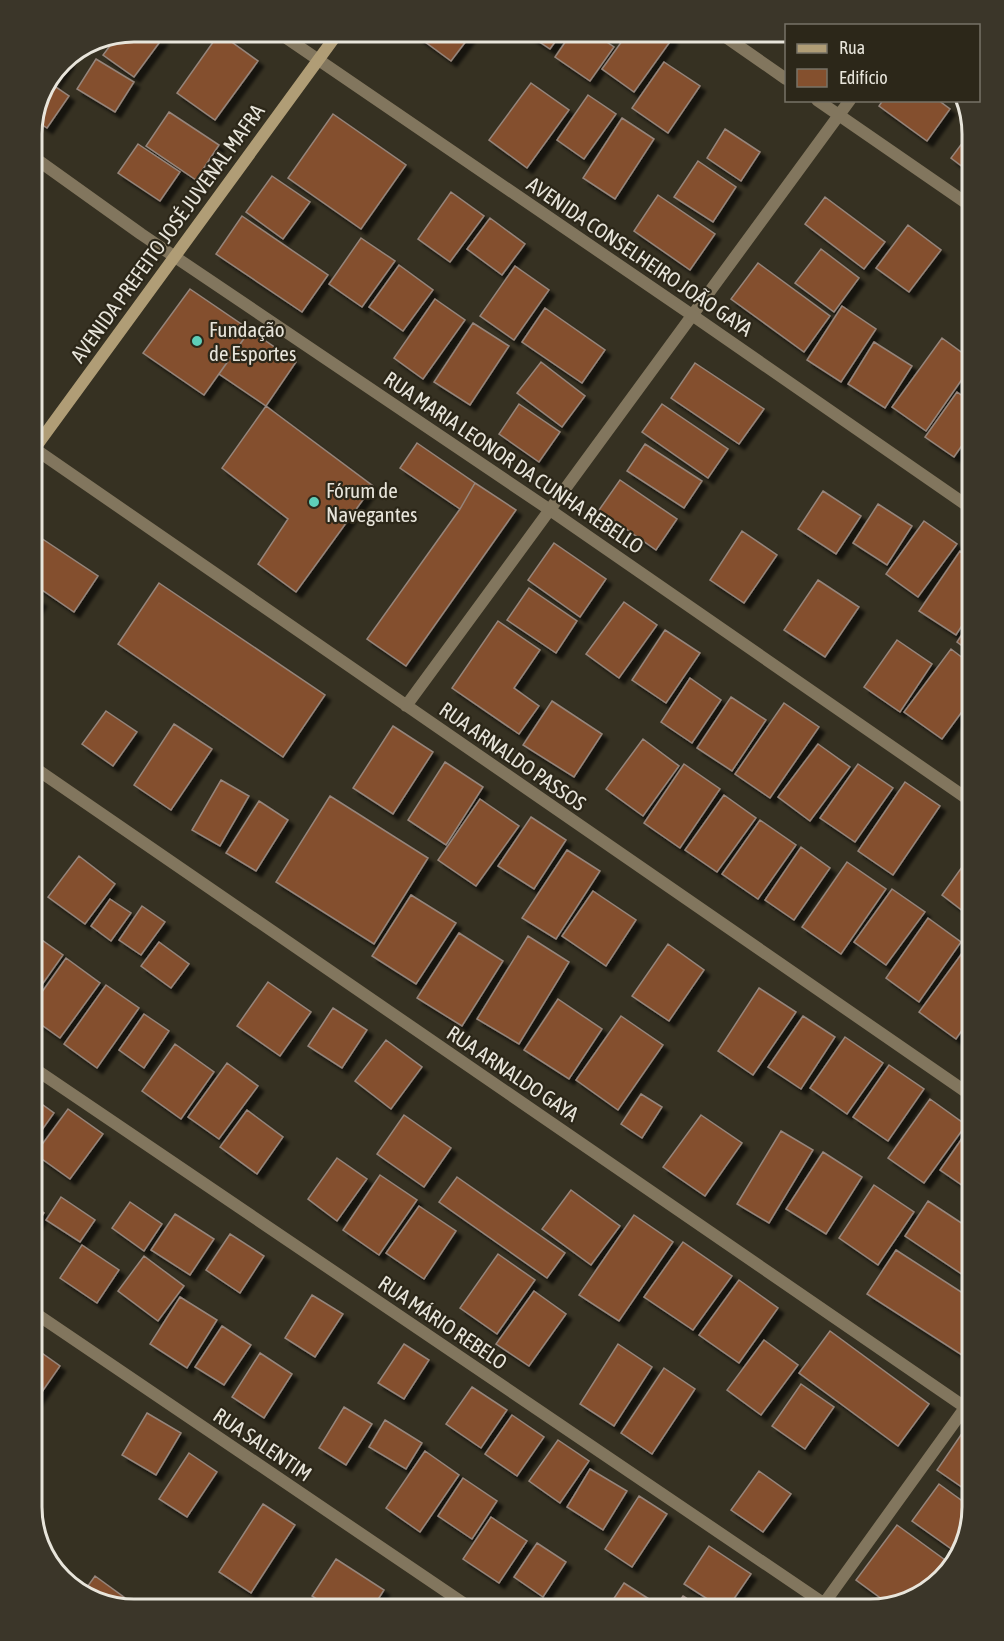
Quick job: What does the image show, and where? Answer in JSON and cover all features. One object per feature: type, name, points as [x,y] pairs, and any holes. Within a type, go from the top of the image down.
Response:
[{"type":"main road","name":"AVENIDA PREFEITO JOSÉ JUVENAL MAFRA","points":[[42,436],[331,42]]},
{"type":"street","name":"AVENIDA CONSELHEIRO JOÃO GAYA","points":[[292,42],[962,502]]},
{"type":"street","points":[[733,42],[785,78]]},
{"type":"street","points":[[820,102],[962,200]]},
{"type":"street","points":[[406,706],[848,102]]},
{"type":"street","name":"RUA MARIA LEONOR DA CUNHA REBELLO","points":[[42,163],[962,795]]},
{"type":"street","name":"RUA ARNALDO PASSOS","points":[[42,456],[962,1089]]},
{"type":"street","name":"RUA ARNALDO GAYA","points":[[42,773],[962,1401]]},
{"type":"street","name":"RUA MÁRIO REBELO","points":[[42,1074],[812,1599]]},
{"type":"street","name":"RUA SALENTIM","points":[[42,1318],[457,1599]]},
{"type":"street","points":[[831,1599],[962,1417]]},
{"type":"building","points":[[160,42],[134,77],[103,55],[110,46],[116,44]]},
{"type":"building","points":[[213,42],[232,42],[258,61],[215,120],[177,93]]},
{"type":"building","points":[[425,42],[465,42],[451,61]]},
{"type":"building","points":[[540,42],[555,42],[550,49]]},
{"type":"building","points":[[565,42],[607,42],[614,47],[590,81],[555,57]]},
{"type":"building","points":[[621,42],[670,42],[634,92],[602,69]]},
{"type":"building","points":[[96,59],[134,82],[115,112],[77,89]]},
{"type":"building","points":[[664,62],[700,86],[668,133],[632,108]]},
{"type":"building","points":[[531,83],[569,110],[527,168],[489,140]]},
{"type":"building","points":[[56,87],[69,96],[47,128],[42,125],[45,110]]},
{"type":"building","points":[[588,95],[616,114],[584,159],[557,140]]},
{"type":"building","points":[[882,102],[941,102],[950,109],[927,141],[879,106]]},
{"type":"building","points":[[169,112],[219,145],[196,180],[146,146]]},
{"type":"building","points":[[333,114],[406,165],[361,229],[288,178]]},
{"type":"building","points":[[622,118],[654,139],[615,199],[583,178]]},
{"type":"building","points":[[725,129],[760,152],[741,181],[707,158]]},
{"type":"building","points":[[962,143],[962,166],[951,158]]},
{"type":"building","points":[[138,144],[180,172],[160,201],[118,173]]},
{"type":"building","points":[[698,161],[736,187],[713,222],[674,197]]},
{"type":"building","points":[[272,176],[310,202],[283,239],[246,212]]},
{"type":"building","points":[[451,192],[484,216],[450,262],[418,239]]},
{"type":"building","points":[[658,195],[715,234],[690,270],[634,231]]},
{"type":"building","points":[[825,197],[885,242],[864,269],[805,224]]},
{"type":"building","points":[[242,216],[328,275],[302,312],[216,254]]},
{"type":"building","points":[[490,218],[525,244],[502,275],[467,249]]},
{"type":"building","points":[[908,225],[941,250],[909,292],[876,268]]},
{"type":"building","points":[[361,238],[395,261],[362,307],[329,284]]},
{"type":"building","points":[[821,249],[859,278],[834,312],[795,283]]},
{"type":"building","points":[[758,263],[830,316],[804,352],[731,299]]},
{"type":"building","points":[[399,265],[433,290],[403,331],[369,307]]},
{"type":"building","points":[[515,266],[549,290],[514,340],[480,316]]},
{"type":"building","name":"Fundação de Esportes","points":[[190,289],[250,330],[204,395],[143,353]]},
{"type":"building","points":[[435,299],[465,320],[423,379],[394,358]]},
{"type":"building","points":[[842,306],[876,329],[841,382],[807,360]]},
{"type":"building","points":[[545,308],[605,350],[582,383],[522,342]]},
{"type":"building","points":[[473,323],[509,346],[470,405],[434,382]]},
{"type":"building","points":[[250,330],[296,362],[266,406],[219,374]]},
{"type":"building","points":[[942,338],[962,353],[962,379],[926,431],[892,407]]},
{"type":"building","points":[[874,342],[912,366],[885,408],[848,384]]},
{"type":"building","points":[[541,362],[585,396],[562,427],[517,393]]},
{"type":"building","points":[[695,363],[764,409],[739,444],[671,398]]},
{"type":"building","points":[[957,392],[962,396],[962,445],[954,457],[925,437]]},
{"type":"building","points":[[519,404],[560,432],[539,462],[499,434]]},
{"type":"building","points":[[662,404],[728,449],[708,478],[642,432]]},
{"type":"building","name":"Fórum de Navegantes","points":[[266,406],[373,486],[296,592],[258,564],[288,519],[222,468]]},
{"type":"building","points":[[417,443],[475,483],[460,509],[400,468]]},
{"type":"building","points":[[645,444],[702,481],[684,508],[627,471]]},
{"type":"building","points":[[620,480],[677,519],[656,550],[599,510]]},
{"type":"building","points":[[475,483],[516,510],[406,666],[367,639],[460,509]]},
{"type":"building","points":[[823,491],[861,516],[836,554],[798,529]]},
{"type":"building","points":[[878,504],[912,526],[887,565],[853,543]]},
{"type":"building","points":[[924,521],[957,544],[918,597],[886,574]]},
{"type":"building","points":[[742,531],[777,555],[744,603],[710,580]]},
{"type":"building","points":[[42,539],[98,576],[74,612],[42,590]]},
{"type":"building","points":[[554,543],[606,579],[580,617],[528,580]]},
{"type":"building","points":[[960,551],[962,552],[962,626],[956,635],[919,611]]},
{"type":"building","points":[[818,580],[859,607],[825,657],[784,630]]},
{"type":"building","points":[[159,583],[325,695],[283,757],[118,644]]},
{"type":"building","points":[[529,588],[577,621],[556,653],[507,620]]},
{"type":"building","points":[[624,602],[657,625],[619,678],[586,654]]},
{"type":"building","points":[[498,621],[540,650],[514,688],[539,706],[519,734],[452,688]]},
{"type":"building","points":[[665,630],[700,653],[666,703],[632,680]]},
{"type":"building","points":[[962,634],[962,646],[957,642]]},
{"type":"building","points":[[897,640],[932,664],[900,712],[864,687]]},
{"type":"building","points":[[951,649],[962,657],[962,712],[942,739],[904,712]]},
{"type":"building","points":[[690,678],[721,700],[692,743],[661,722]]},
{"type":"building","points":[[731,697],[766,720],[732,771],[697,748]]},
{"type":"building","points":[[552,701],[602,734],[574,777],[523,745]]},
{"type":"building","points":[[784,703],[819,727],[770,798],[735,774]]},
{"type":"building","points":[[106,711],[137,732],[113,766],[82,744]]},
{"type":"building","points":[[174,724],[212,749],[171,810],[134,785]]},
{"type":"building","points":[[393,726],[433,752],[393,814],[353,788]]},
{"type":"building","points":[[643,739],[679,766],[643,816],[606,789]]},
{"type":"building","points":[[818,744],[850,767],[810,821],[778,797]]},
{"type":"building","points":[[445,762],[483,787],[446,845],[408,820]]},
{"type":"building","points":[[684,764],[720,789],[680,848],[644,823]]},
{"type":"building","points":[[858,764],[893,788],[855,842],[820,818]]},
{"type":"building","points":[[221,780],[249,796],[220,846],[192,830]]},
{"type":"building","points":[[905,782],[940,806],[893,875],[858,851]]},
{"type":"building","points":[[724,795],[756,818],[717,872],[685,850]]},
{"type":"building","points":[[330,796],[428,858],[374,944],[276,882]]},
{"type":"building","points":[[480,799],[519,826],[476,886],[438,860]]},
{"type":"building","points":[[259,801],[288,820],[256,871],[226,853]]},
{"type":"building","points":[[531,817],[566,840],[534,889],[498,866]]},
{"type":"building","points":[[760,820],[796,845],[758,899],[722,874]]},
{"type":"building","points":[[801,847],[830,868],[794,920],[765,900]]},
{"type":"building","points":[[567,850],[600,871],[556,939],[522,918]]},
{"type":"building","points":[[79,856],[115,884],[85,924],[48,897]]},
{"type":"building","points":[[847,862],[886,889],[841,954],[802,927]]},
{"type":"building","points":[[962,867],[962,910],[942,895]]},
{"type":"building","points":[[892,889],[925,912],[886,965],[854,942]]},
{"type":"building","points":[[593,891],[636,920],[606,966],[562,936]]},
{"type":"building","points":[[411,895],[456,923],[416,984],[372,956]]},
{"type":"building","points":[[110,899],[131,913],[111,941],[91,926]]},
{"type":"building","points":[[142,906],[165,922],[141,955],[119,940]]},
{"type":"building","points":[[928,918],[961,942],[919,1002],[886,978]]},
{"type":"building","points":[[459,933],[503,961],[462,1026],[417,998]]},
{"type":"building","points":[[528,936],[569,962],[519,1044],[477,1019]]},
{"type":"building","points":[[42,940],[63,955],[42,985]]},
{"type":"building","points":[[159,942],[189,964],[171,988],[141,966]]},
{"type":"building","points":[[668,944],[704,970],[669,1021],[632,996]]},
{"type":"building","points":[[962,953],[962,1030],[956,1039],[919,1012]]},
{"type":"building","points":[[66,958],[100,983],[60,1038],[42,1025],[42,992]]},
{"type":"building","points":[[268,982],[311,1012],[280,1056],[237,1026]]},
{"type":"building","points":[[106,985],[139,1008],[97,1068],[64,1044]]},
{"type":"building","points":[[759,988],[796,1012],[753,1075],[718,1051]]},
{"type":"building","points":[[558,999],[602,1029],[569,1079],[524,1050]]},
{"type":"building","points":[[333,1008],[367,1030],[342,1068],[308,1046]]},
{"type":"building","points":[[144,1014],[169,1031],[144,1068],[119,1050]]},
{"type":"building","points":[[621,1016],[663,1045],[618,1110],[576,1080]]},
{"type":"building","points":[[803,1016],[835,1037],[801,1089],[768,1067]]},
{"type":"building","points":[[845,1037],[883,1063],[847,1114],[810,1088]]},
{"type":"building","points":[[386,1040],[422,1067],[391,1109],[355,1081]]},
{"type":"building","points":[[175,1044],[214,1072],[181,1119],[142,1091]]},
{"type":"building","points":[[227,1063],[258,1086],[219,1139],[188,1117]]},
{"type":"building","points":[[889,1065],[924,1089],[888,1141],[853,1117]]},
{"type":"building","points":[[641,1094],[662,1107],[642,1138],[621,1124]]},
{"type":"building","points":[[930,1099],[962,1122],[962,1131],[924,1183],[888,1158]]},
{"type":"building","points":[[42,1104],[54,1113],[42,1130]]},
{"type":"building","points":[[68,1109],[103,1134],[70,1179],[42,1159],[42,1144]]},
{"type":"building","points":[[247,1110],[283,1137],[257,1174],[220,1147]]},
{"type":"building","points":[[404,1115],[451,1148],[424,1187],[377,1154]]},
{"type":"building","points":[[701,1115],[742,1143],[705,1196],[663,1167]]},
{"type":"building","points":[[781,1131],[813,1150],[769,1223],[737,1204]]},
{"type":"building","points":[[962,1138],[962,1185],[940,1170]]},
{"type":"building","points":[[823,1152],[862,1177],[826,1234],[786,1209]]},
{"type":"building","points":[[337,1158],[367,1179],[337,1221],[308,1199]]},
{"type":"building","points":[[380,1175],[417,1200],[379,1255],[343,1230]]},
{"type":"building","points":[[457,1177],[565,1253],[547,1278],[439,1202]]},
{"type":"building","points":[[874,1185],[914,1212],[878,1265],[839,1238]]},
{"type":"building","points":[[571,1190],[620,1226],[591,1265],[542,1229]]},
{"type":"building","points":[[61,1197],[95,1220],[80,1242],[46,1220]]},
{"type":"building","points":[[928,1201],[962,1223],[962,1274],[905,1236]]},
{"type":"building","points":[[130,1202],[162,1224],[144,1251],[112,1228]]},
{"type":"building","points":[[419,1206],[456,1231],[424,1279],[386,1253]]},
{"type":"building","points":[[175,1214],[214,1239],[190,1275],[151,1250]]},
{"type":"building","points":[[634,1215],[673,1242],[619,1321],[579,1295]]},
{"type":"building","points":[[230,1234],[264,1256],[240,1293],[206,1270]]},
{"type":"building","points":[[683,1242],[732,1276],[693,1330],[644,1297]]},
{"type":"building","points":[[82,1245],[119,1270],[97,1303],[60,1278]]},
{"type":"building","points":[[896,1250],[962,1293],[962,1355],[867,1294]]},
{"type":"building","points":[[498,1254],[535,1280],[497,1334],[460,1308]]},
{"type":"building","points":[[144,1256],[184,1286],[158,1321],[118,1291]]},
{"type":"building","points":[[739,1280],[778,1308],[739,1363],[699,1335]]},
{"type":"building","points":[[534,1291],[566,1314],[529,1366],[496,1344]]},
{"type":"building","points":[[312,1295],[343,1314],[315,1357],[285,1338]]},
{"type":"building","points":[[180,1297],[217,1320],[187,1368],[150,1344]]},
{"type":"building","points":[[222,1326],[251,1345],[224,1385],[195,1367]]},
{"type":"building","points":[[830,1331],[929,1404],[898,1446],[799,1373]]},
{"type":"building","points":[[764,1340],[798,1365],[761,1415],[727,1390]]},
{"type":"building","points":[[404,1344],[429,1360],[404,1399],[378,1383]]},
{"type":"building","points":[[618,1344],[652,1367],[614,1426],[580,1404]]},
{"type":"building","points":[[42,1353],[60,1366],[42,1392]]},
{"type":"building","points":[[260,1353],[292,1374],[264,1418],[232,1397]]},
{"type":"building","points":[[664,1368],[695,1389],[652,1454],[621,1433]]},
{"type":"building","points":[[801,1384],[834,1407],[805,1449],[772,1426]]},
{"type":"building","points":[[472,1387],[507,1410],[481,1448],[446,1424]]},
{"type":"building","points":[[344,1407],[372,1424],[346,1465],[319,1448]]},
{"type":"building","points":[[147,1413],[181,1433],[156,1475],[122,1455]]},
{"type":"building","points":[[512,1415],[544,1437],[517,1476],[485,1454]]},
{"type":"building","points":[[385,1420],[422,1443],[406,1469],[369,1447]]},
{"type":"building","points":[[962,1433],[962,1487],[937,1470]]},
{"type":"building","points":[[558,1440],[589,1461],[560,1503],[529,1481]]},
{"type":"building","points":[[425,1451],[459,1475],[420,1532],[386,1508]]},
{"type":"building","points":[[189,1453],[217,1472],[187,1517],[159,1499]]},
{"type":"building","points":[[590,1469],[627,1491],[603,1530],[567,1507]]},
{"type":"building","points":[[759,1471],[791,1494],[763,1532],[731,1510]]},
{"type":"building","points":[[463,1478],[497,1501],[472,1539],[438,1516]]},
{"type":"building","points":[[939,1484],[962,1501],[959,1531],[952,1549],[912,1521]]},
{"type":"building","points":[[639,1496],[667,1514],[632,1567],[605,1549]]},
{"type":"building","points":[[263,1504],[295,1525],[251,1593],[219,1572]]},
{"type":"building","points":[[491,1517],[527,1541],[499,1583],[463,1559]]},
{"type":"building","points":[[897,1525],[945,1560],[931,1576],[911,1590],[894,1596],[881,1598],[856,1580]]},
{"type":"building","points":[[537,1543],[566,1562],[543,1597],[514,1577]]},
{"type":"building","points":[[709,1546],[751,1574],[734,1599],[707,1599],[684,1584]]},
{"type":"building","points":[[336,1559],[384,1590],[378,1599],[317,1599],[312,1596]]},
{"type":"building","points":[[95,1576],[126,1599],[104,1594],[88,1586]]},
{"type":"building","points":[[624,1583],[649,1599],[614,1599]]},
{"type":"place","name":"Fundação de Esportes","points":[[197,341]]},
{"type":"place","name":"Fórum de Navegantes","points":[[314,502]]}]
